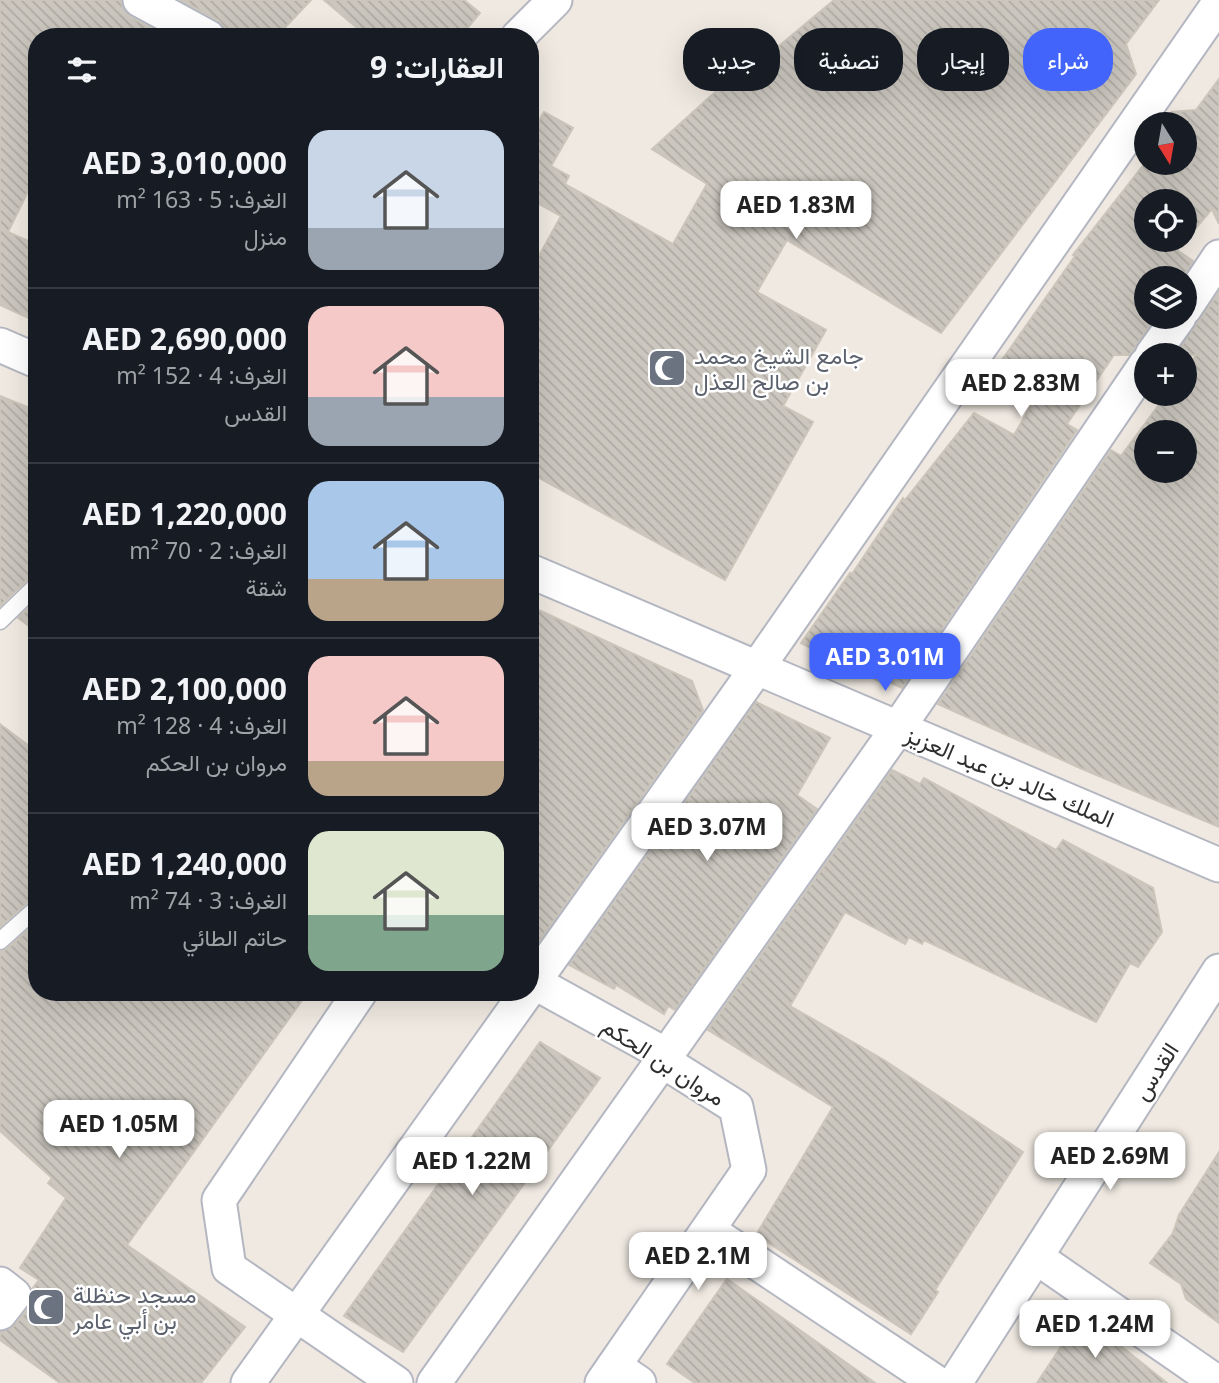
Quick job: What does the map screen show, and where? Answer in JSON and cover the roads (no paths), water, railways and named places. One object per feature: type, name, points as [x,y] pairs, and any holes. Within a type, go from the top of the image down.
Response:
[{"type":"street","points":[[139,0],[191,28]]},
{"type":"street","points":[[527,28],[555,0]]},
{"type":"street","points":[[539,973],[757,668],[1219,3]]},
{"type":"street","points":[[1197,290],[1219,257]]},
{"type":"street","points":[[0,345],[28,357]]},
{"type":"street","points":[[434,1383],[898,728],[1134,382]]},
{"type":"street","name":"الملك خالد بن عبد العزيز","points":[[539,575],[1219,865]]},
{"type":"street","name":"القدس","points":[[955,1383],[1219,971]]},
{"type":"street","name":"مروان بن الحكم","points":[[539,991],[655,1049],[663,1061],[736,1107],[749,1170],[708,1230],[618,1377]]},
{"type":"street","points":[[354,1001],[219,1200],[229,1268],[396,1383]]},
{"type":"street","points":[[248,1383],[519,1001]]},
{"type":"street","points":[[708,1230],[937,1383]]},
{"type":"street","points":[[1036,1257],[1219,1383]]},
{"type":"street","points":[[0,1284],[13,1294],[0,1313]]},
{"type":"lane","points":[[0,621],[28,594]]},
{"type":"lane","points":[[0,941],[28,916]]},
{"type":"place","name":"جامع الشيخ محمد بن صالح العذل","points":[[667,368]]},
{"type":"place","name":"مسجد حنظلة بن أبي عامر","points":[[46,1307]]}]
